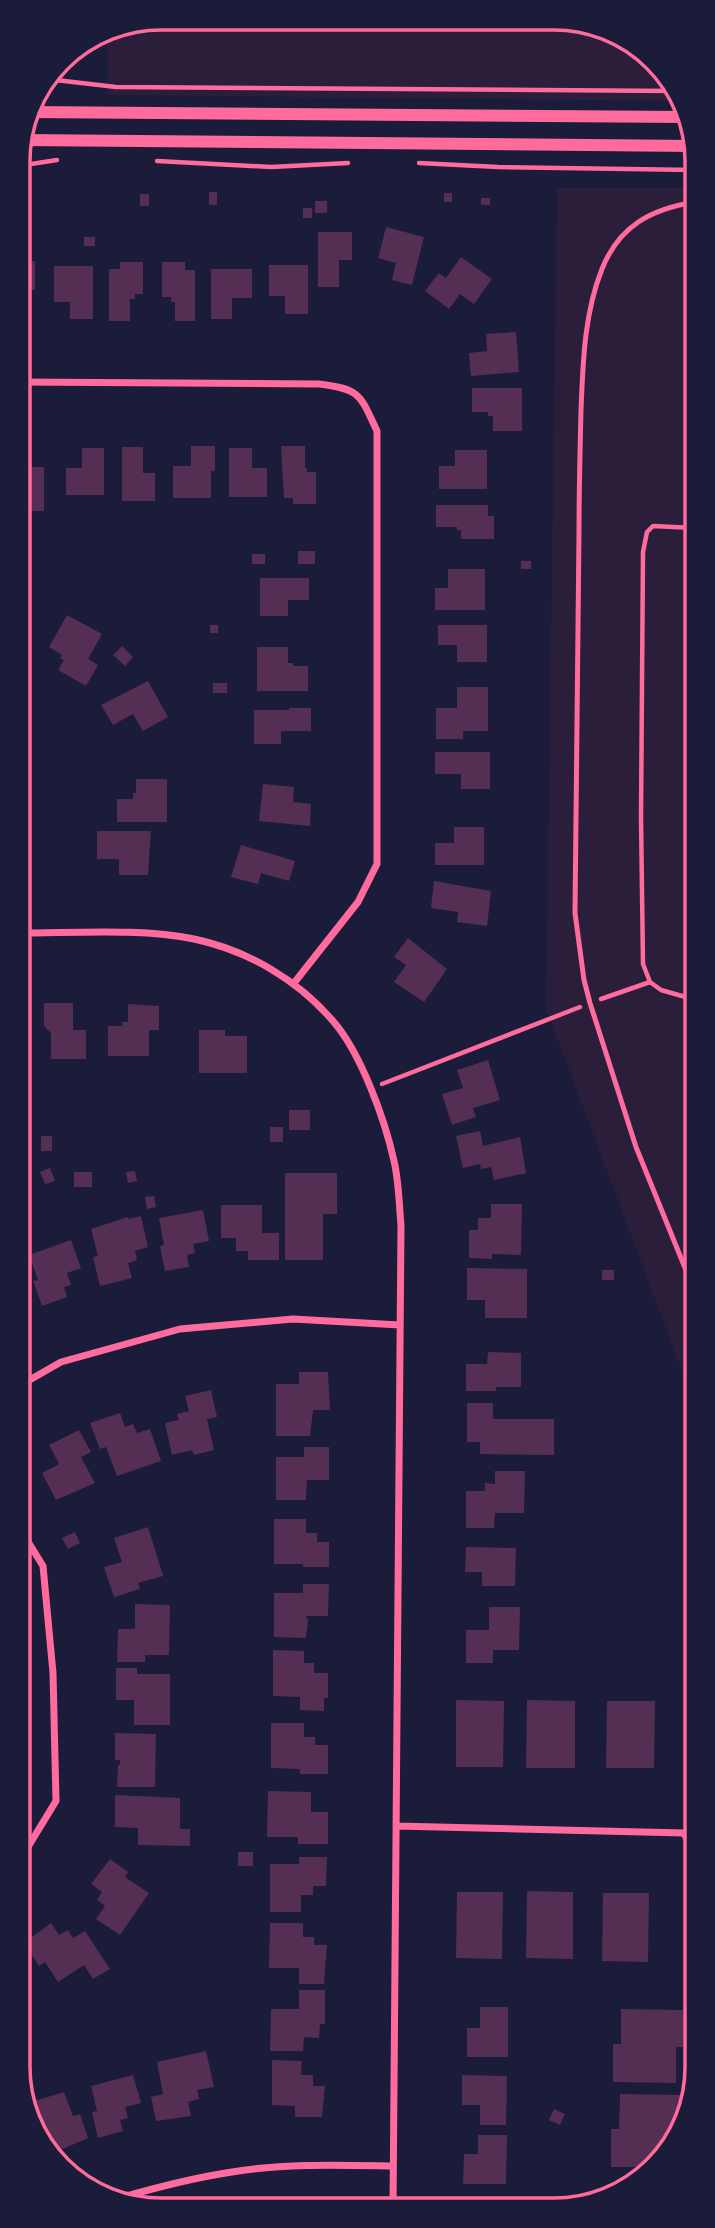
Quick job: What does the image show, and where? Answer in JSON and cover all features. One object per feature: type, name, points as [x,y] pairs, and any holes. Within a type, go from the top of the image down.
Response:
[{"type":"street","points":[[40,112],[677,117]]},
{"type":"street","points":[[32,140],[684,146]]},
{"type":"street","points":[[30,382],[319,384],[342,387],[361,397],[377,431],[377,864],[358,902],[294,983]]},
{"type":"street","points":[[30,933],[135,934],[193,939],[245,955],[294,983],[334,1022],[358,1061],[394,1162],[401,1225],[393,2198]]},
{"type":"street","points":[[30,1380],[61,1362],[180,1329],[293,1319],[400,1325]]},
{"type":"street","points":[[30,1545],[43,1566],[53,1673],[56,1801],[30,1844]]},
{"type":"street","points":[[396,1826],[684,1833],[685,1835]]},
{"type":"street","points":[[131,2195],[233,2171],[292,2166],[393,2166]]},
{"type":"lane","points":[[685,204],[646,215],[620,238],[602,268],[588,318],[583,363],[579,478],[575,913],[584,981],[590,1003],[636,1147],[685,1269]]},
{"type":"path","points":[[58,80],[116,88],[665,91]]},
{"type":"path","points":[[30,164],[66,160]]},
{"type":"path","points":[[148,161],[271,167],[350,163]]},
{"type":"path","points":[[417,163],[685,170]]},
{"type":"path","points":[[685,528],[653,526],[647,532],[643,552],[641,831],[643,964],[650,982],[662,990],[685,997]]},
{"type":"path","points":[[370,1089],[650,982]]},
{"type":"shaded area","points":[[563,30],[588,34],[620,47],[647,68],[671,101],[108,95],[108,41],[135,32]]},
{"type":"shaded area","points":[[557,188],[685,188],[685,1379],[546,1008]]},
{"type":"building","points":[[209,192],[217,192],[217,205],[209,205]]},
{"type":"building","points":[[444,193],[452,193],[452,202],[444,202]]},
{"type":"building","points":[[140,194],[149,194],[149,206],[140,206]]},
{"type":"building","points":[[481,198],[490,198],[490,205],[481,205]]},
{"type":"building","points":[[315,201],[327,201],[327,213],[315,213]]},
{"type":"building","points":[[303,208],[312,208],[312,218],[303,218]]},
{"type":"building","points":[[386,227],[424,237],[412,285],[392,280],[396,263],[378,258]]},
{"type":"building","points":[[318,232],[352,232],[352,260],[339,260],[339,287],[318,287]]},
{"type":"building","points":[[84,237],[95,237],[95,246],[84,246]]},
{"type":"building","points":[[461,257],[492,279],[474,304],[460,294],[449,309],[425,291],[439,273],[446,278]]},
{"type":"building","points":[[30,261],[35,261],[35,290],[30,290]]},
{"type":"building","points":[[120,262],[143,262],[143,294],[135,294],[135,299],[130,299],[130,321],[109,321],[109,269],[120,269]]},
{"type":"building","points":[[162,262],[185,262],[185,270],[195,270],[195,321],[175,321],[175,302],[171,302],[171,297],[162,297]]},
{"type":"building","points":[[269,265],[308,265],[308,314],[285,314],[285,296],[269,296]]},
{"type":"building","points":[[54,266],[93,266],[93,319],[70,319],[70,302],[54,302]]},
{"type":"building","points":[[211,269],[252,269],[252,298],[232,298],[232,319],[211,319]]},
{"type":"building","points":[[516,332],[519,372],[471,376],[469,353],[487,351],[486,334]]},
{"type":"building","points":[[472,388],[522,388],[522,431],[493,431],[493,416],[488,416],[488,412],[472,412]]},
{"type":"building","points":[[191,446],[215,446],[211,498],[173,498],[173,466],[191,466]]},
{"type":"building","points":[[281,446],[305,446],[305,468],[307,472],[316,472],[316,504],[293,504],[293,498],[284,498]]},
{"type":"building","points":[[122,447],[143,447],[143,473],[155,473],[155,501],[122,501]]},
{"type":"building","points":[[82,448],[104,448],[104,495],[66,495],[66,468],[82,468]]},
{"type":"building","points":[[229,448],[252,448],[252,468],[267,468],[267,497],[229,497]]},
{"type":"building","points":[[455,450],[487,450],[487,489],[439,489],[439,466],[455,466]]},
{"type":"building","points":[[30,467],[44,467],[44,511],[30,511]]},
{"type":"building","points":[[436,505],[488,505],[488,516],[494,516],[494,539],[461,539],[461,530],[457,530],[457,527],[436,527]]},
{"type":"building","points":[[298,551],[315,551],[315,564],[298,564]]},
{"type":"building","points":[[252,554],[265,554],[265,564],[252,564]]},
{"type":"building","points":[[521,561],[531,561],[531,569],[521,569]]},
{"type":"building","points":[[448,569],[485,569],[485,610],[435,610],[435,588],[448,588]]},
{"type":"building","points":[[260,578],[309,578],[309,600],[288,600],[288,616],[260,616]]},
{"type":"building","points":[[67,615],[102,634],[88,659],[98,665],[86,686],[58,670],[64,660],[60,658],[62,655],[49,647]]},
{"type":"building","points":[[210,625],[218,625],[218,633],[210,633]]},
{"type":"building","points":[[438,625],[487,625],[487,662],[457,662],[457,645],[438,645]]},
{"type":"building","points":[[122,646],[133,657],[125,666],[113,655]]},
{"type":"building","points":[[257,647],[288,647],[288,663],[293,663],[293,666],[308,666],[308,691],[257,691]]},
{"type":"building","points":[[148,681],[168,717],[143,731],[133,714],[113,725],[101,705]]},
{"type":"building","points":[[213,683],[227,683],[227,693],[213,693]]},
{"type":"building","points":[[457,687],[488,687],[488,731],[463,731],[463,739],[436,739],[436,708],[457,708]]},
{"type":"building","points":[[311,708],[311,731],[281,731],[281,744],[254,744],[254,710]]},
{"type":"building","points":[[435,752],[490,752],[490,789],[461,789],[461,774],[435,774]]},
{"type":"building","points":[[136,779],[167,779],[167,822],[117,822],[117,799],[133,799]]},
{"type":"building","points":[[263,784],[294,787],[293,802],[311,804],[310,826],[259,821]]},
{"type":"building","points":[[454,827],[484,827],[484,865],[435,865],[435,843],[454,843]]},
{"type":"building","points":[[97,831],[151,831],[148,875],[119,875],[119,859],[97,859]]},
{"type":"building","points":[[241,845],[295,861],[289,881],[261,873],[258,884],[231,877]]},
{"type":"building","points":[[434,881],[491,891],[487,926],[457,922],[458,912],[431,908]]},
{"type":"building","points":[[408,938],[447,969],[424,1002],[394,982],[406,965],[394,957]]},
{"type":"building","points":[[44,1003],[73,1003],[73,1030],[86,1030],[86,1059],[51,1059],[51,1033],[44,1026]]},
{"type":"building","points":[[128,1004],[159,1006],[159,1030],[149,1030],[149,1056],[108,1056],[108,1026],[122,1026],[122,1022],[128,1022]]},
{"type":"building","points":[[199,1030],[225,1030],[225,1036],[247,1036],[247,1073],[199,1073]]},
{"type":"building","points":[[488,1060],[500,1100],[473,1108],[476,1117],[452,1125],[442,1094],[463,1088],[457,1070]]},
{"type":"building","points":[[289,1110],[310,1110],[310,1130],[289,1130]]},
{"type":"building","points":[[270,1127],[283,1127],[283,1142],[270,1142]]},
{"type":"building","points":[[480,1131],[483,1146],[520,1137],[526,1173],[494,1180],[491,1167],[481,1169],[480,1164],[463,1168],[456,1136]]},
{"type":"building","points":[[41,1136],[52,1136],[52,1151],[41,1151]]},
{"type":"building","points":[[50,1168],[55,1181],[45,1184],[40,1172]]},
{"type":"building","points":[[135,1171],[137,1181],[128,1183],[126,1172]]},
{"type":"building","points":[[74,1172],[92,1172],[92,1187],[74,1187]]},
{"type":"building","points":[[285,1173],[337,1173],[337,1214],[323,1214],[323,1260],[285,1260]]},
{"type":"building","points":[[154,1196],[156,1207],[147,1209],[145,1197]]},
{"type":"building","points":[[491,1204],[522,1204],[521,1255],[492,1254],[492,1259],[469,1258],[469,1230],[478,1230],[478,1218],[491,1218]]},
{"type":"building","points":[[221,1205],[262,1205],[262,1233],[279,1233],[279,1260],[248,1260],[248,1251],[236,1251],[236,1238],[221,1238]]},
{"type":"building","points":[[203,1210],[209,1241],[193,1244],[195,1253],[187,1255],[189,1267],[165,1271],[160,1246],[164,1245],[159,1218]]},
{"type":"building","points":[[141,1216],[148,1247],[135,1251],[137,1260],[128,1263],[132,1278],[100,1286],[93,1257],[98,1256],[91,1229],[128,1217]]},
{"type":"building","points":[[71,1240],[81,1268],[67,1273],[71,1285],[64,1287],[67,1297],[42,1306],[33,1281],[38,1280],[30,1255]]},
{"type":"building","points":[[467,1268],[527,1269],[527,1318],[485,1318],[485,1300],[467,1300]]},
{"type":"building","points":[[602,1270],[614,1270],[614,1280],[602,1280]]},
{"type":"building","points":[[488,1352],[521,1353],[521,1387],[496,1387],[496,1391],[466,1391],[466,1364],[487,1364]]},
{"type":"building","points":[[299,1372],[328,1372],[330,1410],[313,1410],[310,1436],[276,1436],[276,1384],[299,1384]]},
{"type":"building","points":[[211,1390],[217,1417],[207,1419],[214,1450],[194,1455],[192,1450],[172,1455],[165,1423],[179,1420],[177,1414],[189,1411],[185,1396]]},
{"type":"building","points":[[467,1403],[493,1403],[493,1419],[554,1419],[554,1455],[480,1454],[480,1442],[467,1442]]},
{"type":"building","points":[[120,1413],[125,1427],[133,1424],[137,1433],[150,1429],[161,1461],[117,1476],[106,1447],[100,1449],[90,1423]]},
{"type":"building","points":[[79,1430],[91,1452],[81,1457],[95,1483],[56,1500],[42,1473],[59,1464],[49,1445]]},
{"type":"building","points":[[304,1447],[329,1447],[329,1480],[307,1480],[306,1500],[276,1500],[276,1457],[304,1457]]},
{"type":"building","points":[[495,1471],[525,1471],[524,1513],[495,1513],[494,1528],[466,1528],[466,1491],[485,1491],[485,1483],[495,1484]]},
{"type":"building","points":[[274,1519],[306,1519],[306,1533],[317,1533],[317,1542],[329,1542],[329,1567],[274,1564]]},
{"type":"building","points":[[148,1527],[163,1576],[138,1583],[140,1589],[114,1597],[104,1567],[122,1562],[114,1538]]},
{"type":"building","points":[[75,1532],[80,1543],[68,1549],[62,1538]]},
{"type":"building","points":[[466,1547],[516,1548],[515,1586],[482,1586],[482,1572],[465,1572]]},
{"type":"building","points":[[303,1584],[329,1584],[328,1616],[306,1616],[306,1638],[274,1637],[274,1593],[303,1593]]},
{"type":"building","points":[[135,1604],[170,1605],[169,1655],[145,1655],[145,1662],[117,1662],[118,1629],[135,1629]]},
{"type":"building","points":[[489,1607],[520,1607],[519,1650],[493,1650],[493,1663],[466,1663],[466,1630],[489,1630]]},
{"type":"building","points":[[273,1650],[304,1651],[304,1663],[314,1663],[314,1673],[328,1673],[328,1698],[324,1698],[324,1711],[300,1710],[300,1697],[273,1696]]},
{"type":"building","points":[[116,1668],[137,1668],[137,1674],[170,1674],[170,1725],[134,1725],[134,1700],[116,1700]]},
{"type":"building","points":[[456,1700],[504,1701],[503,1767],[456,1767]]},
{"type":"building","points":[[527,1700],[575,1701],[575,1768],[526,1768]]},
{"type":"building","points":[[607,1701],[655,1701],[654,1768],[606,1768]]},
{"type":"building","points":[[271,1723],[304,1723],[304,1737],[315,1737],[315,1745],[328,1745],[328,1774],[300,1774],[300,1769],[271,1768]]},
{"type":"building","points":[[115,1733],[156,1734],[155,1787],[117,1787],[120,1760],[115,1760]]},
{"type":"building","points":[[268,1791],[311,1792],[311,1812],[328,1812],[328,1844],[298,1844],[298,1837],[267,1837]]},
{"type":"building","points":[[115,1795],[180,1798],[180,1829],[190,1829],[190,1846],[138,1845],[138,1828],[115,1827]]},
{"type":"building","points":[[238,1852],[253,1852],[253,1866],[238,1866]]},
{"type":"building","points":[[299,1857],[327,1857],[326,1886],[313,1886],[313,1895],[301,1895],[301,1912],[270,1912],[270,1864],[299,1864]]},
{"type":"building","points":[[110,1859],[128,1872],[125,1877],[149,1893],[120,1935],[96,1919],[105,1906],[97,1900],[102,1892],[91,1884]]},
{"type":"building","points":[[527,1891],[573,1892],[573,1959],[526,1958]]},
{"type":"building","points":[[457,1892],[503,1892],[502,1959],[456,1958]]},
{"type":"building","points":[[603,1893],[649,1893],[648,1962],[602,1961]]},
{"type":"building","points":[[51,1923],[59,1935],[68,1930],[73,1938],[85,1931],[110,1969],[93,1979],[84,1965],[58,1982],[45,1962],[39,1966],[30,1952],[30,1939]]},
{"type":"building","points":[[270,1923],[303,1923],[303,1937],[314,1937],[314,1945],[327,1945],[324,1984],[299,1984],[299,1968],[269,1968]]},
{"type":"building","points":[[299,1990],[325,1990],[325,2024],[320,2024],[319,2038],[304,2037],[303,2051],[270,2051],[271,2009],[299,2009]]},
{"type":"building","points":[[480,2007],[508,2007],[508,2057],[467,2057],[467,2028],[480,2028]]},
{"type":"building","points":[[621,2009],[683,2010],[683,2047],[676,2047],[676,2083],[613,2082],[613,2044],[621,2044]]},
{"type":"building","points":[[206,2051],[214,2087],[197,2090],[199,2099],[188,2102],[191,2116],[156,2121],[151,2097],[163,2094],[157,2062]]},
{"type":"building","points":[[272,2060],[302,2061],[301,2075],[313,2075],[313,2086],[325,2086],[322,2117],[295,2117],[295,2106],[272,2105]]},
{"type":"building","points":[[133,2075],[141,2103],[125,2107],[128,2118],[120,2120],[123,2131],[98,2138],[92,2112],[97,2111],[91,2086]]},
{"type":"building","points":[[462,2075],[507,2076],[506,2125],[480,2125],[480,2105],[462,2105]]},
{"type":"building","points":[[64,2092],[73,2116],[80,2114],[88,2138],[60,2150],[43,2125],[35,2101]]},
{"type":"building","points":[[620,2094],[682,2095],[668,2133],[640,2167],[611,2167],[611,2129],[619,2129]]},
{"type":"building","points":[[554,2109],[565,2114],[560,2125],[549,2120]]},
{"type":"building","points":[[478,2135],[507,2135],[506,2184],[463,2184],[464,2154],[478,2154]]}]
